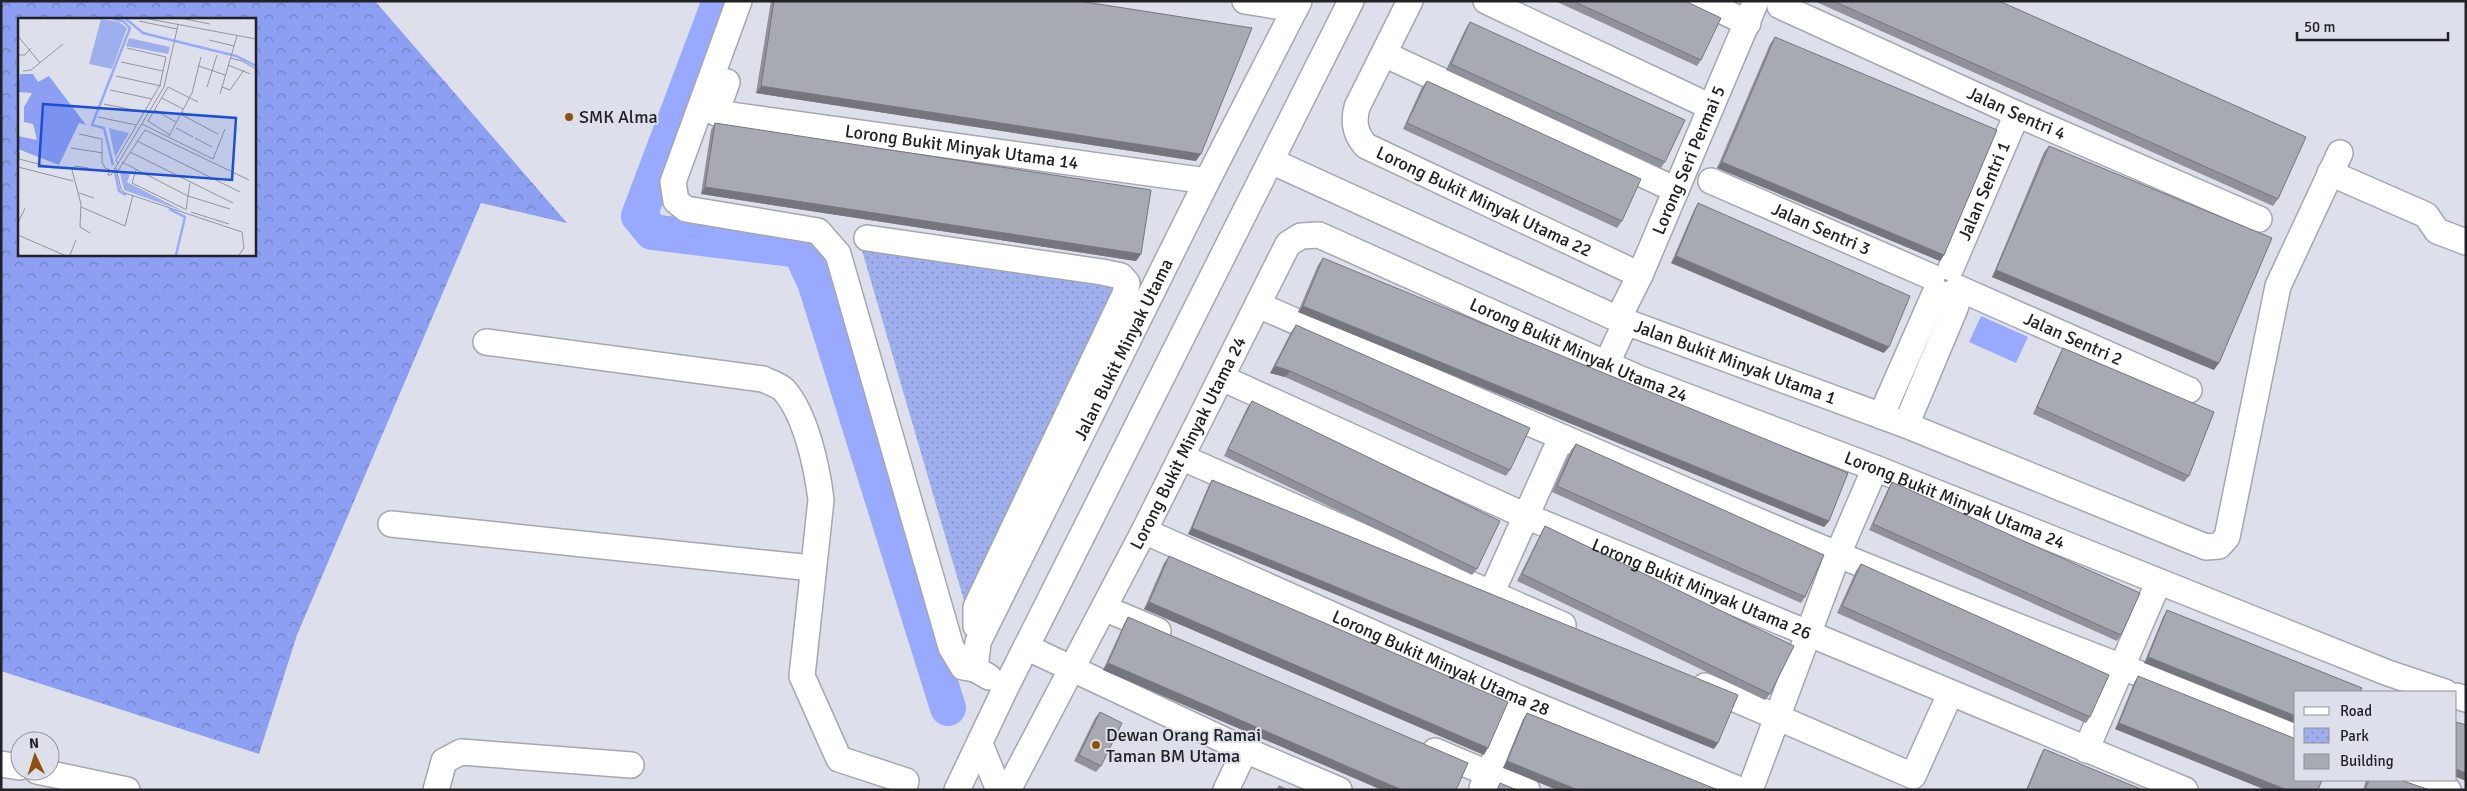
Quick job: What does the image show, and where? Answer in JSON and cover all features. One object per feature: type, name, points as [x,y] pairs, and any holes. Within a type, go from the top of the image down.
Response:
[{"type":"street","points":[[739,1],[673,182],[676,201],[686,209],[818,231],[838,254],[951,647],[962,667],[975,669],[1006,687]]},
{"type":"street","name":"Lorong Bukit Minyak Utama 14","points":[[755,1],[716,113],[1207,181]]},
{"type":"street","points":[[1245,1],[1297,5]]},
{"type":"street","points":[[957,790],[1006,687],[1350,1]]},
{"type":"street","name":"Lorong Bukit Minyak Utama 22","points":[[1410,1],[1357,107],[1354,117],[1355,129],[1366,146],[1640,275]]},
{"type":"street","points":[[1486,1],[1712,107]]},
{"type":"street","points":[[1701,1],[1752,12]]},
{"type":"street","name":"Jalan Sentri 4","points":[[1782,1],[1780,6],[2017,114],[2259,219]]},
{"type":"street","name":"Jalan Bukit Minyak Utama","points":[[975,669],[978,642],[1207,181],[1297,5]]},
{"type":"street","name":"Lorong Seri Permai 5","points":[[1598,362],[1640,275],[1752,12]]},
{"type":"street","points":[[1384,54],[1676,190]]},
{"type":"street","name":"Jalan Sentri 1","points":[[1881,416],[1946,283],[2017,114]]},
{"type":"street","name":"Jalan Bukit Minyak Utama 1","points":[[1271,161],[1618,319],[1906,425],[2206,547],[2219,546],[2227,537],[2278,286],[2335,163],[2426,215],[2437,231],[2466,242]]},
{"type":"street","name":"Jalan Sentri 3","points":[[1711,181],[1946,283]]},
{"type":"street","name":"Lorong Bukit Minyak Utama 24","points":[[1008,790],[1144,531],[1288,244],[1302,236],[1319,235],[1598,362],[1875,468],[2158,583],[2382,670],[2442,691]]},
{"type":"street","points":[[866,238],[1102,272],[1121,276],[1127,283],[1125,294],[976,607],[978,642]]},
{"type":"street","name":"Jalan Sentri 1","points":[[1906,425],[1956,306],[1946,283]]},
{"type":"street","name":"Jalan Sentri 2","points":[[1946,283],[2188,390]]},
{"type":"street","points":[[1258,305],[1561,438],[1838,554],[2294,733]]},
{"type":"street","points":[[486,342],[763,379],[782,388],[796,406],[818,471],[821,500],[812,568],[802,676],[839,759],[906,781],[903,790]]},
{"type":"street","name":"Lorong Bukit Minyak Utama 26","points":[[1222,378],[1526,516],[1950,694],[2185,790]]},
{"type":"street","points":[[1491,594],[1561,438]]},
{"type":"street","points":[[1180,457],[1581,632]]},
{"type":"street","points":[[1750,790],[1838,554],[1875,468]]},
{"type":"street","points":[[392,524],[812,568]]},
{"type":"street","name":"Lorong Bukit Minyak Utama 28","points":[[1144,531],[1522,699],[1740,790]]},
{"type":"street","points":[[2086,750],[2158,583]]},
{"type":"street","points":[[1104,608],[1177,640]]},
{"type":"street","points":[[1026,647],[1245,750],[1339,790]]},
{"type":"street","points":[[1688,678],[1913,776],[1950,694]]},
{"type":"street","points":[[1485,782],[1522,699]]},
{"type":"street","points":[[1415,742],[1485,782],[1527,790]]},
{"type":"street","points":[[980,744],[999,790]]},
{"type":"street","points":[[1226,790],[1245,750]]},
{"type":"street","points":[[436,790],[444,761],[461,752],[631,765]]},
{"type":"street","points":[[60,777],[95,786],[127,790]]},
{"type":"street","points":[[2422,781],[2448,790]]},
{"type":"green space","points":[[1,1],[375,1],[567,223],[481,203],[297,635],[259,754],[1,671]]},
{"type":"green space","points":[[859,240],[1115,288],[967,611]]},
{"type":"shaded area","points":[[1981,316],[2028,337],[2016,363],[1969,342]]},
{"type":"building","points":[[774,1],[1079,1],[1252,28],[1201,154],[761,86]]},
{"type":"building","points":[[1573,1],[1685,1],[1721,18],[1701,60]]},
{"type":"building","points":[[1833,1],[1999,1],[2306,137],[2278,199]]},
{"type":"building","points":[[1470,22],[1685,120],[1665,162],[1451,64]]},
{"type":"building","points":[[1775,37],[1997,130],[1944,255],[1722,162]]},
{"type":"building","points":[[1427,81],[1641,179],[1622,221],[1407,123]]},
{"type":"building","points":[[715,123],[1151,190],[1141,254],[705,187]]},
{"type":"building","points":[[2049,146],[2272,238],[2219,363],[1996,270]]},
{"type":"building","points":[[1698,203],[1910,296],[1889,347],[1676,256]]},
{"type":"building","points":[[1323,258],[1848,473],[1829,521],[1303,306]]},
{"type":"building","points":[[1296,325],[1530,428],[1510,470],[1275,366]]},
{"type":"building","points":[[2063,348],[2214,412],[2189,476],[2037,407]]},
{"type":"building","points":[[1252,401],[1500,521],[1477,569],[1228,449]]},
{"type":"building","points":[[1576,444],[1824,555],[1805,597],[1557,486]]},
{"type":"building","points":[[1212,480],[1738,695],[1718,743],[1192,528]]},
{"type":"building","points":[[1892,482],[2140,593],[2121,635],[1873,524]]},
{"type":"building","points":[[1545,526],[1794,646],[1770,694],[1522,574]]},
{"type":"building","points":[[1169,556],[1508,702],[1488,748],[1149,602]]},
{"type":"building","points":[[1861,564],[2109,675],[2090,717],[1842,606]]},
{"type":"building","points":[[2167,610],[2362,688],[2360,691],[2294,691],[2294,715],[2148,657]]},
{"type":"building","points":[[1128,617],[1468,763],[1456,790],[1402,790],[1108,663]]},
{"type":"building","points":[[2138,676],[2294,738],[2294,781],[2322,781],[2318,790],[2287,790],[2119,723]]},
{"type":"building","name":"Dewan Orang Ramai Taman BM Utama","points":[[1100,712],[1122,723],[1101,766],[1079,755]]},
{"type":"building","points":[[1527,713],[1718,790],[1578,790],[1507,761]]},
{"type":"building","points":[[2457,722],[2466,725],[2466,773],[2457,769]]},
{"type":"building","points":[[2044,749],[2143,790],[2027,790]]},
{"type":"building","points":[[2369,781],[2403,781],[2430,790],[2365,790]]},
{"type":"building","points":[[1500,783],[1517,790],[1497,790]]},
{"type":"building","points":[[1279,786],[1288,790],[1277,790]]},
{"type":"waterway","points":[[720,1],[639,216],[652,232],[800,250],[815,282],[948,708]]},
{"type":"place","name":"SMK Alma","points":[[569,117]]},
{"type":"place","name":"Dewan Orang Ramai Taman BM Utama","points":[[1096,745]]}]
